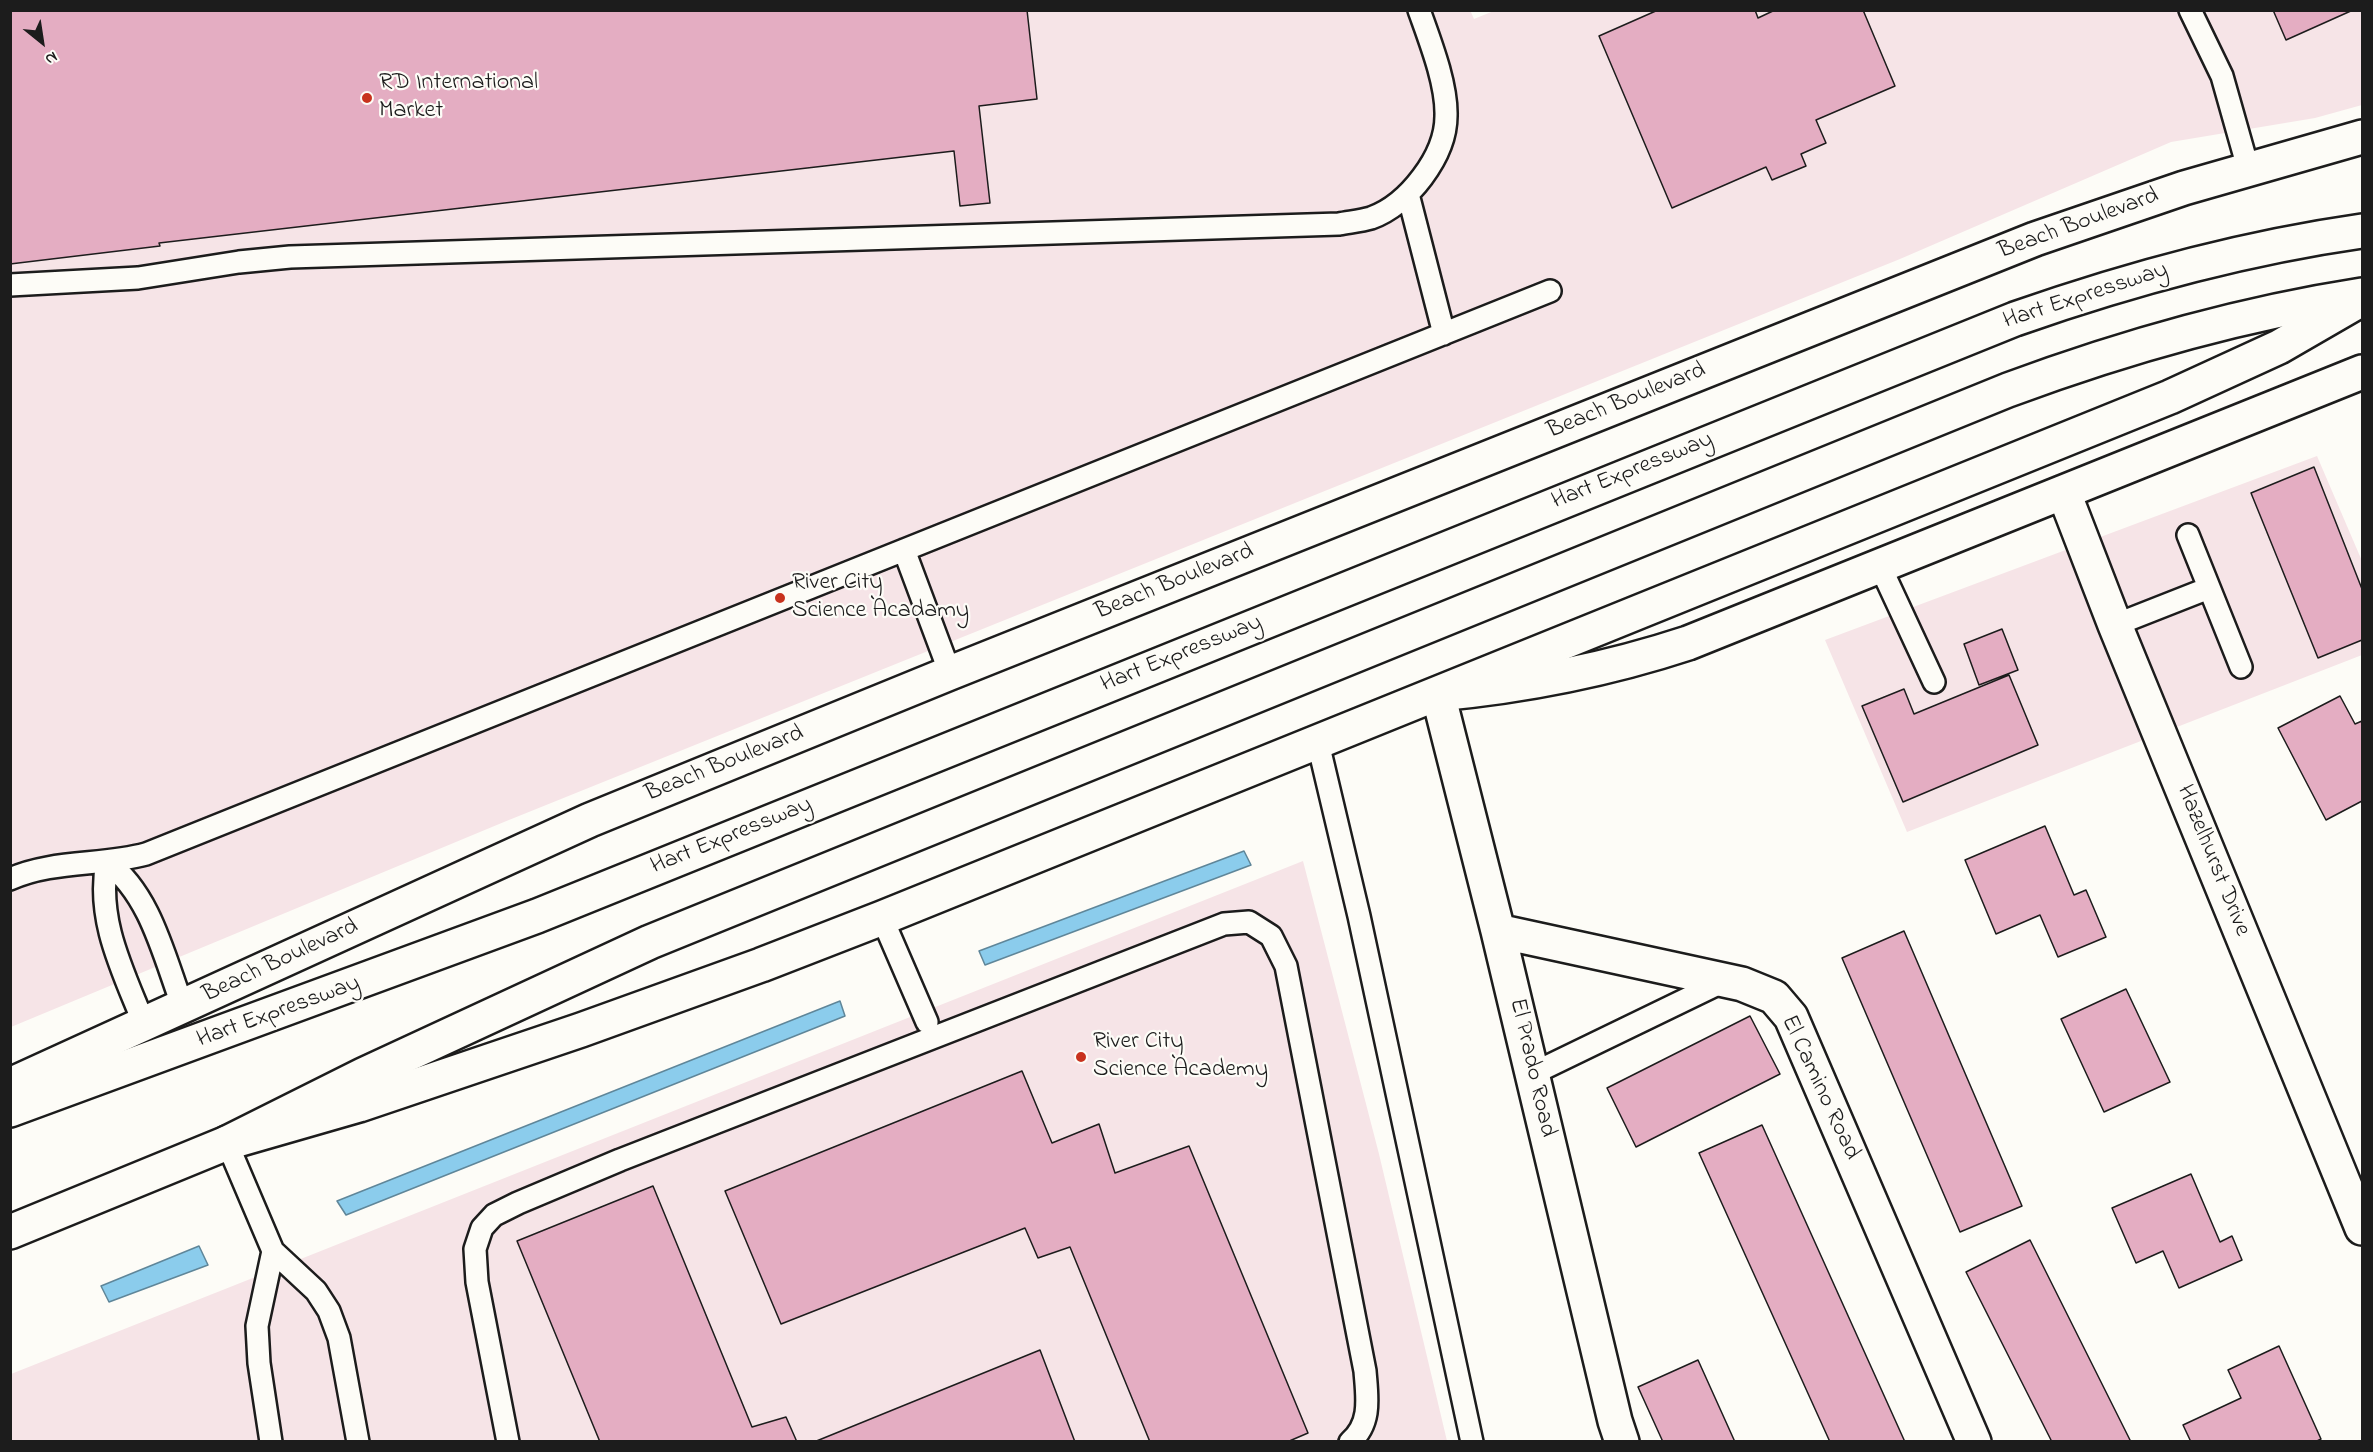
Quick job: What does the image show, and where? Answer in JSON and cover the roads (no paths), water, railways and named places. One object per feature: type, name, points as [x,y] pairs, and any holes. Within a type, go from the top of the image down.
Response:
[{"type":"main road","name":"Beach Boulevard","points":[[10,1085],[591,820],[950,673],[1983,260],[2110,213],[2248,168],[2362,137]]},
{"type":"main road","name":"Hart Expressway","points":[[10,1110],[537,916],[1942,347],[2091,292],[2165,270],[2240,252],[2362,231]]},
{"type":"main road","points":[[10,1232],[227,1143],[373,1070],[650,942],[2083,362],[2222,322],[2362,297]]},
{"type":"main road","points":[[227,1143],[369,1101],[591,1026],[761,965],[882,918],[2170,397],[2279,347],[2362,297]]},
{"type":"main road","points":[[1438,694],[1554,679],[1637,659],[1689,642],[2362,372]]},
{"type":"main road","name":"Hazelhurst Drive","points":[[2064,493],[2115,625],[2362,1228]]},
{"type":"main road","name":"El Prado Road","points":[[1438,694],[1498,930],[1615,1421],[1622,1442]]},
{"type":"main road","name":"El Camino Road","points":[[1498,930],[1727,980],[1774,996],[1791,1017],[1974,1442]]},
{"type":"lane","points":[[10,285],[138,278],[239,262],[290,257],[1339,224],[1372,217],[1408,194],[1435,161],[1446,117],[1436,57],[1419,10]]},
{"type":"lane","points":[[2190,10],[2222,76],[2248,168]]},
{"type":"lane","points":[[1408,194],[1444,334]]},
{"type":"lane","points":[[10,879],[43,869],[146,854],[1550,291]]},
{"type":"lane","points":[[2188,535],[2241,667]]},
{"type":"lane","points":[[904,550],[950,673]]},
{"type":"lane","points":[[1880,566],[1934,682]]},
{"type":"lane","points":[[2115,625],[2209,588]]},
{"type":"lane","points":[[1318,743],[1362,927],[1472,1442]]},
{"type":"lane","points":[[107,861],[120,871],[142,903],[183,1007]]},
{"type":"lane","points":[[107,861],[103,890],[106,922],[144,1024]]},
{"type":"lane","points":[[882,918],[930,1030]]},
{"type":"lane","points":[[508,1442],[477,1282],[475,1250],[482,1228],[495,1215],[518,1203],[930,1030],[1224,924],[1249,922],[1271,936],[1286,966],[1365,1371],[1368,1412],[1359,1434],[1350,1442]]},
{"type":"lane","points":[[1532,1074],[1727,980]]},
{"type":"lane","points":[[227,1143],[273,1251],[316,1291],[329,1311],[339,1338],[358,1442]]},
{"type":"lane","points":[[272,1442],[259,1363],[258,1326],[273,1251]]},
{"type":"water","points":[[1244,851],[1251,865],[985,965],[979,951]]},
{"type":"water","points":[[840,1001],[845,1016],[346,1215],[337,1201]]},
{"type":"water","points":[[199,1246],[208,1265],[109,1302],[101,1286]]},
{"type":"place","name":"RD International Market","points":[[367,98]]},
{"type":"place","name":"River City Science Acadamy","points":[[780,598]]},
{"type":"place","name":"River City Science Academy","points":[[1081,1057]]}]
